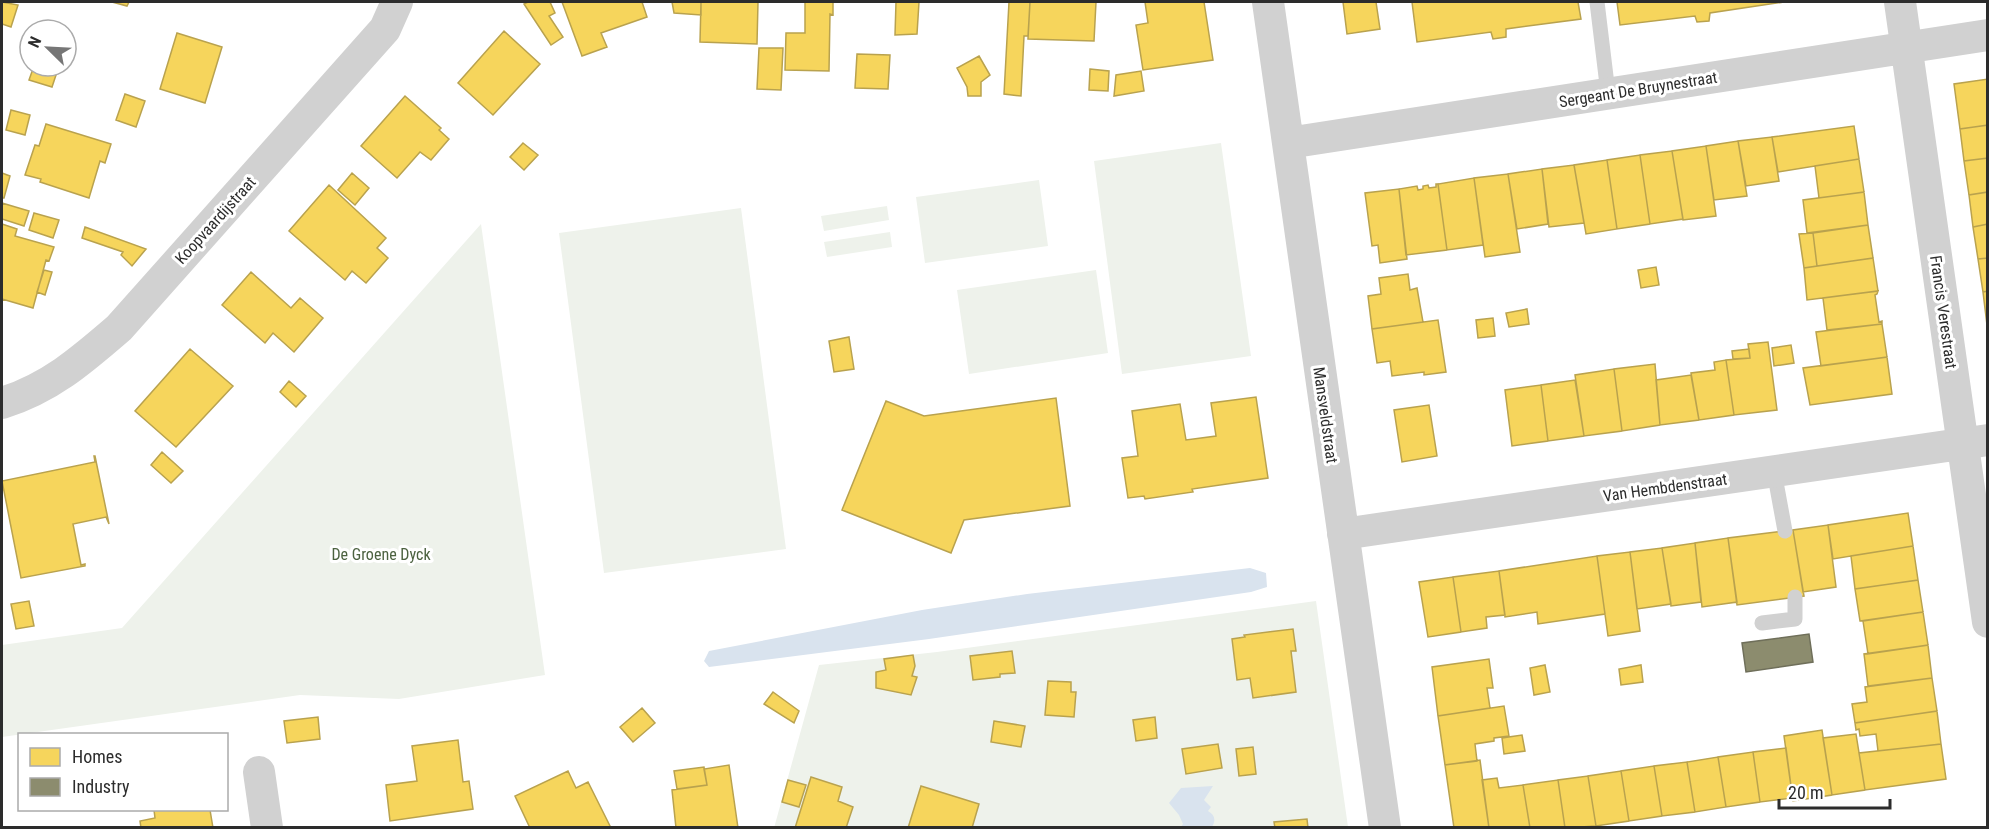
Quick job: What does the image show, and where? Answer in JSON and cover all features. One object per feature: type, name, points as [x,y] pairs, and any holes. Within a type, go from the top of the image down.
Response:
[{"type":"street","name":"Koopvaardijstraat","points":[[2,403],[24,396],[74,367],[119,328],[385,29],[397,2]]},
{"type":"street","name":"Mansveldstraat","points":[[1268,2],[1385,828]]},
{"type":"street","name":"Francis Verestraat","points":[[1900,2],[1975,442],[1988,622]]},
{"type":"street","name":"Sergeant De Bruynestraat","points":[[1288,143],[1988,35]]},
{"type":"street","name":"Van Hembdenstraat","points":[[1343,534],[1975,442]]},
{"type":"street","points":[[259,771],[267,828]]},
{"type":"lane","points":[[1597,2],[1608,93]]},
{"type":"lane","points":[[1774,471],[1785,531]]},
{"type":"lane","points":[[1762,623],[1795,619],[1795,597]]},
{"type":"green space","points":[[1221,143],[1251,356],[1122,374],[1094,161]]},
{"type":"green space","points":[[1039,180],[1048,246],[925,263],[916,197]]},
{"type":"green space","points":[[887,206],[889,220],[824,231],[821,216]]},
{"type":"green space","points":[[741,208],[786,549],[604,573],[559,233]]},
{"type":"green space","name":"De Groene Dyck","points":[[481,224],[545,675],[399,699],[300,695],[2,737],[2,645],[122,628]]},
{"type":"green space","points":[[890,232],[892,247],[827,257],[824,242]]},
{"type":"green space","points":[[1096,270],[1108,353],[969,374],[957,290]]},
{"type":"green space","points":[[1316,601],[1348,827],[774,828],[819,665],[937,652]]},
{"type":"shaded area","points":[[1250,568],[1266,573],[1267,587],[1251,592],[929,639],[709,667],[704,661],[709,651],[922,610],[1027,594]]},
{"type":"shaded area","points":[[1213,786],[1204,800],[1211,807],[1208,811],[1214,818],[1212,827],[1181,827],[1183,824],[1179,815],[1169,803],[1181,788]]},
{"type":"building: Homes","points":[[2,2],[18,5],[11,27],[2,24]]},
{"type":"building: Homes","points":[[112,2],[129,2],[127,6]]},
{"type":"building: Homes","points":[[550,2],[555,13],[549,16],[563,37],[551,45],[524,4]]},
{"type":"building: Homes","points":[[562,2],[642,2],[647,17],[601,33],[607,47],[582,56]]},
{"type":"building: Homes","points":[[672,2],[701,2],[701,15],[674,13]]},
{"type":"building: Homes","points":[[701,2],[758,2],[757,44],[700,42]]},
{"type":"building: Homes","points":[[805,2],[833,2],[833,15],[830,14],[829,71],[785,70],[786,33],[805,33]]},
{"type":"building: Homes","points":[[896,2],[919,2],[917,34],[895,35]]},
{"type":"building: Homes","points":[[1009,2],[1030,2],[1028,36],[1024,36],[1021,96],[1004,94]]},
{"type":"building: Homes","points":[[1030,2],[1096,2],[1094,41],[1028,39]]},
{"type":"building: Homes","points":[[1145,2],[1204,2],[1213,60],[1143,70],[1136,25],[1148,23]]},
{"type":"building: Homes","points":[[1343,2],[1376,2],[1380,29],[1347,34]]},
{"type":"building: Homes","points":[[1412,2],[1578,2],[1581,19],[1506,29],[1506,37],[1493,39],[1491,32],[1417,42]]},
{"type":"building: Homes","points":[[1617,2],[1784,2],[1710,13],[1709,21],[1697,22],[1695,16],[1620,25]]},
{"type":"building: Homes","points":[[504,31],[540,64],[493,115],[458,83]]},
{"type":"building: Homes","points":[[177,33],[222,47],[205,103],[160,89]]},
{"type":"building: Homes","points":[[759,48],[783,48],[781,90],[757,89]]},
{"type":"building: Homes","points":[[857,54],[890,55],[888,89],[855,88]]},
{"type":"building: Homes","points":[[979,56],[990,75],[981,82],[981,96],[968,96],[967,87],[957,68]]},
{"type":"building: Homes","points":[[1090,69],[1109,71],[1108,91],[1089,90]]},
{"type":"building: Homes","points":[[1141,71],[1144,91],[1114,96],[1116,75]]},
{"type":"building: Homes","points":[[30,78],[55,78],[52,87],[29,80]]},
{"type":"building: Homes","points":[[1988,79],[1988,125],[1960,129],[1954,84]]},
{"type":"building: Homes","points":[[125,94],[145,101],[136,127],[116,120]]},
{"type":"building: Homes","points":[[405,96],[441,128],[439,130],[449,139],[431,160],[420,152],[397,178],[361,146]]},
{"type":"building: Homes","points":[[11,110],[30,115],[25,135],[6,130]]},
{"type":"building: Homes","points":[[46,124],[111,144],[105,163],[100,161],[89,198],[25,175],[35,145],[39,146]]},
{"type":"building: Homes","points":[[1988,125],[1988,158],[1964,161],[1960,129]]},
{"type":"building: Homes","points":[[1854,126],[1859,159],[1778,172],[1772,137]]},
{"type":"building: Homes","points":[[1772,137],[1779,181],[1746,186],[1738,141]]},
{"type":"building: Homes","points":[[1738,141],[1747,196],[1714,200],[1706,146]]},
{"type":"building: Homes","points":[[523,143],[538,155],[524,170],[510,157]]},
{"type":"building: Homes","points":[[1706,146],[1716,216],[1683,220],[1672,151]]},
{"type":"building: Homes","points":[[1672,151],[1683,219],[1650,224],[1640,155]]},
{"type":"building: Homes","points":[[1640,155],[1650,224],[1617,229],[1607,160]]},
{"type":"building: Homes","points":[[1988,158],[1988,192],[1969,195],[1964,161]]},
{"type":"building: Homes","points":[[1859,159],[1864,192],[1819,198],[1815,166]]},
{"type":"building: Homes","points":[[1607,160],[1617,229],[1586,234],[1574,165]]},
{"type":"building: Homes","points":[[1574,165],[1584,223],[1549,227],[1542,169]]},
{"type":"building: Homes","points":[[1542,169],[1548,224],[1517,229],[1508,174]]},
{"type":"building: Homes","points":[[2,173],[10,176],[4,198],[2,198]]},
{"type":"building: Homes","points":[[352,173],[369,188],[355,205],[338,190]]},
{"type":"building: Homes","points":[[1508,174],[1520,252],[1485,257],[1474,178]]},
{"type":"building: Homes","points":[[1474,178],[1483,245],[1447,250],[1438,184]]},
{"type":"building: Homes","points":[[1438,184],[1447,250],[1406,255],[1399,189],[1417,186],[1418,190],[1428,185],[1429,188],[1436,187]]},
{"type":"building: Homes","points":[[329,185],[386,238],[377,248],[388,258],[366,283],[352,271],[345,280],[289,231]]},
{"type":"building: Homes","points":[[1399,189],[1407,259],[1380,263],[1378,245],[1372,246],[1365,193]]},
{"type":"building: Homes","points":[[1864,192],[1868,225],[1807,233],[1803,200]]},
{"type":"building: Homes","points":[[1988,192],[1988,224],[1973,227],[1969,195]]},
{"type":"building: Homes","points":[[2,203],[29,211],[24,226],[2,219]]},
{"type":"building: Homes","points":[[34,213],[59,220],[53,238],[29,230]]},
{"type":"building: Homes","points":[[2,224],[17,229],[15,236],[54,247],[49,261],[46,260],[33,308],[2,299]]},
{"type":"building: Homes","points":[[1988,224],[1988,258],[1978,259],[1973,227]]},
{"type":"building: Homes","points":[[1868,225],[1873,258],[1817,266],[1813,233]]},
{"type":"building: Homes","points":[[85,227],[146,249],[132,266],[121,255],[123,252],[82,238]]},
{"type":"building: Homes","points":[[1813,233],[1817,266],[1804,268],[1799,234]]},
{"type":"building: Homes","points":[[1873,258],[1878,291],[1807,300],[1804,268]]},
{"type":"building: Homes","points":[[1988,258],[1988,291],[1983,292],[1978,259]]},
{"type":"building: Homes","points":[[1656,267],[1659,285],[1641,288],[1638,270]]},
{"type":"building: Homes","points":[[44,270],[52,272],[45,295],[37,292]]},
{"type":"building: Homes","points":[[251,272],[291,308],[300,298],[323,318],[294,352],[273,333],[265,343],[222,305]]},
{"type":"building: Homes","points":[[1408,274],[1410,290],[1417,288],[1423,322],[1372,329],[1368,296],[1381,294],[1379,278]]},
{"type":"building: Homes","points":[[1878,291],[1875,295],[1879,322],[1882,321],[1882,324],[1827,330],[1823,298]]},
{"type":"building: Homes","points":[[1988,291],[1988,325],[1987,325],[1983,292]]},
{"type":"building: Homes","points":[[1527,309],[1529,324],[1509,327],[1506,313]]},
{"type":"building: Homes","points":[[1493,318],[1495,336],[1478,338],[1476,320]]},
{"type":"building: Homes","points":[[1438,320],[1446,372],[1392,376],[1390,361],[1377,363],[1372,329]]},
{"type":"building: Homes","points":[[1882,324],[1887,357],[1821,366],[1816,332]]},
{"type":"building: Homes","points":[[849,337],[854,369],[834,372],[829,341]]},
{"type":"building: Homes","points":[[1768,342],[1777,410],[1734,415],[1726,360],[1750,358],[1748,344]]},
{"type":"building: Homes","points":[[1791,345],[1794,363],[1774,366],[1772,348]]},
{"type":"building: Homes","points":[[190,349],[233,386],[176,447],[135,411]]},
{"type":"building: Homes","points":[[1749,349],[1750,358],[1733,359],[1732,351]]},
{"type":"building: Homes","points":[[1887,357],[1892,394],[1810,405],[1803,368]]},
{"type":"building: Homes","points":[[1726,360],[1734,415],[1699,420],[1691,373],[1715,370],[1714,362]]},
{"type":"building: Homes","points":[[1655,364],[1660,425],[1622,431],[1614,369]]},
{"type":"building: Homes","points":[[1614,369],[1622,431],[1584,436],[1575,375]]},
{"type":"building: Homes","points":[[1691,375],[1699,420],[1660,425],[1656,380]]},
{"type":"building: Homes","points":[[1575,380],[1584,436],[1548,441],[1541,385]]},
{"type":"building: Homes","points":[[289,381],[306,396],[296,407],[280,392]]},
{"type":"building: Homes","points":[[1541,385],[1548,441],[1512,446],[1505,390]]},
{"type":"building: Homes","points":[[1256,397],[1268,478],[1192,489],[1193,492],[1145,499],[1144,496],[1128,498],[1122,458],[1138,456],[1132,411],[1180,404],[1186,440],[1216,436],[1211,403]]},
{"type":"building: Homes","points":[[1056,398],[1070,506],[964,520],[951,553],[842,510],[886,401],[924,416]]},
{"type":"building: Homes","points":[[1429,405],[1437,456],[1402,462],[1394,410]]},
{"type":"building: Homes","points":[[162,452],[183,471],[171,483],[151,465]]},
{"type":"building: Homes","points":[[94,456],[109,524],[106,517],[73,524],[81,565],[85,564],[85,566],[21,578],[2,481],[95,462]]},
{"type":"building: Homes","points":[[1908,513],[1913,546],[1833,559],[1828,525]]},
{"type":"building: Homes","points":[[1828,525],[1836,587],[1803,592],[1793,530]]},
{"type":"building: Homes","points":[[1793,530],[1804,596],[1737,605],[1728,538]]},
{"type":"building: Homes","points":[[1728,538],[1737,602],[1702,607],[1695,543]]},
{"type":"building: Homes","points":[[1695,543],[1701,602],[1671,606],[1662,548]]},
{"type":"building: Homes","points":[[1913,546],[1918,580],[1855,589],[1851,556]]},
{"type":"building: Homes","points":[[1662,548],[1671,604],[1637,609],[1630,552]]},
{"type":"building: Homes","points":[[1630,552],[1640,631],[1608,636],[1597,556]]},
{"type":"building: Homes","points":[[1597,556],[1605,614],[1538,624],[1537,612],[1505,617],[1499,571]]},
{"type":"building: Homes","points":[[1499,571],[1505,615],[1486,617],[1487,628],[1461,632],[1453,577]]},
{"type":"building: Homes","points":[[1453,577],[1461,632],[1428,637],[1419,582]]},
{"type":"building: Homes","points":[[1918,580],[1923,612],[1860,621],[1855,589]]},
{"type":"building: Homes","points":[[29,601],[34,626],[16,629],[11,604]]},
{"type":"building: Homes","points":[[1923,612],[1928,645],[1868,654],[1863,621]]},
{"type":"building: Homes","points":[[1293,629],[1296,651],[1291,651],[1296,692],[1253,698],[1250,678],[1237,680],[1232,639],[1245,637],[1244,635]]},
{"type":"building: Homes","points":[[1928,645],[1932,678],[1868,686],[1864,654]]},
{"type":"building: Homes","points":[[1012,651],[1015,673],[973,680],[970,656]]},
{"type":"building: Homes","points":[[913,655],[915,666],[912,676],[917,677],[911,695],[876,688],[876,672],[886,670],[884,659]]},
{"type":"building: Homes","points":[[1489,659],[1493,688],[1487,688],[1490,708],[1438,716],[1432,667]]},
{"type":"building: Homes","points":[[1545,665],[1550,692],[1534,695],[1530,668]]},
{"type":"building: Homes","points":[[1641,665],[1643,682],[1621,685],[1619,669]]},
{"type":"building: Homes","points":[[1932,678],[1937,711],[1855,723],[1852,704],[1867,702],[1865,687]]},
{"type":"building: Homes","points":[[1048,681],[1071,682],[1071,692],[1076,692],[1074,717],[1045,715]]},
{"type":"building: Homes","points":[[773,692],[799,711],[794,723],[764,704]]},
{"type":"building: Homes","points":[[1504,706],[1509,736],[1475,744],[1477,761],[1445,765],[1438,716]]},
{"type":"building: Homes","points":[[642,708],[655,723],[633,742],[620,727]]},
{"type":"building: Homes","points":[[1937,711],[1941,744],[1878,751],[1876,734],[1860,736],[1859,729],[1856,730],[1855,723]]},
{"type":"building: Homes","points":[[318,717],[320,739],[287,743],[284,721]]},
{"type":"building: Homes","points":[[1155,717],[1157,738],[1136,741],[1133,720]]},
{"type":"building: Homes","points":[[994,721],[1025,726],[1021,747],[991,742]]},
{"type":"building: Homes","points":[[1822,730],[1832,795],[1793,801],[1784,736]]},
{"type":"building: Homes","points":[[1856,734],[1865,790],[1832,795],[1823,738]]},
{"type":"building: Homes","points":[[1522,735],[1525,751],[1504,754],[1502,738]]},
{"type":"building: Homes","points":[[458,740],[463,782],[469,781],[473,809],[390,821],[386,785],[417,781],[412,746]]},
{"type":"building: Homes","points":[[1218,744],[1222,768],[1186,774],[1182,749]]},
{"type":"building: Homes","points":[[1941,744],[1946,779],[1865,790],[1859,753]]},
{"type":"building: Homes","points":[[1253,747],[1256,774],[1239,776],[1236,749]]},
{"type":"building: Homes","points":[[1786,748],[1793,801],[1792,798],[1760,802],[1753,752]]},
{"type":"building: Homes","points":[[1753,752],[1760,802],[1726,807],[1718,757]]},
{"type":"building: Homes","points":[[1718,757],[1726,807],[1695,812],[1687,762]]},
{"type":"building: Homes","points":[[1480,760],[1489,828],[1454,828],[1445,765]]},
{"type":"building: Homes","points":[[1687,762],[1695,812],[1662,816],[1654,766]]},
{"type":"building: Homes","points":[[729,765],[738,828],[676,828],[672,790],[707,785],[704,769]]},
{"type":"building: Homes","points":[[1654,766],[1662,816],[1629,821],[1621,771]]},
{"type":"building: Homes","points":[[704,767],[707,785],[677,789],[674,771]]},
{"type":"building: Homes","points":[[568,771],[576,788],[588,782],[611,828],[530,828],[515,796]]},
{"type":"building: Homes","points":[[1621,771],[1629,821],[1596,826],[1588,776]]},
{"type":"building: Homes","points":[[1588,776],[1596,826],[1565,828],[1558,780]]},
{"type":"building: Homes","points":[[811,777],[842,787],[838,801],[853,807],[846,828],[795,828]]},
{"type":"building: Homes","points":[[1497,778],[1499,788],[1523,785],[1530,828],[1489,828],[1482,780]]},
{"type":"building: Homes","points":[[788,780],[806,785],[799,807],[782,802]]},
{"type":"building: Homes","points":[[1558,780],[1565,828],[1530,828],[1523,785]]},
{"type":"building: Homes","points":[[921,786],[979,804],[972,828],[908,828]]},
{"type":"building: Homes","points":[[154,811],[210,811],[213,828],[141,828],[140,821],[155,818]]},
{"type":"building: Homes","points":[[1307,819],[1308,828],[1275,828],[1274,822]]},
{"type":"building: Industry","points":[[1809,634],[1813,662],[1746,672],[1742,643]]}]
